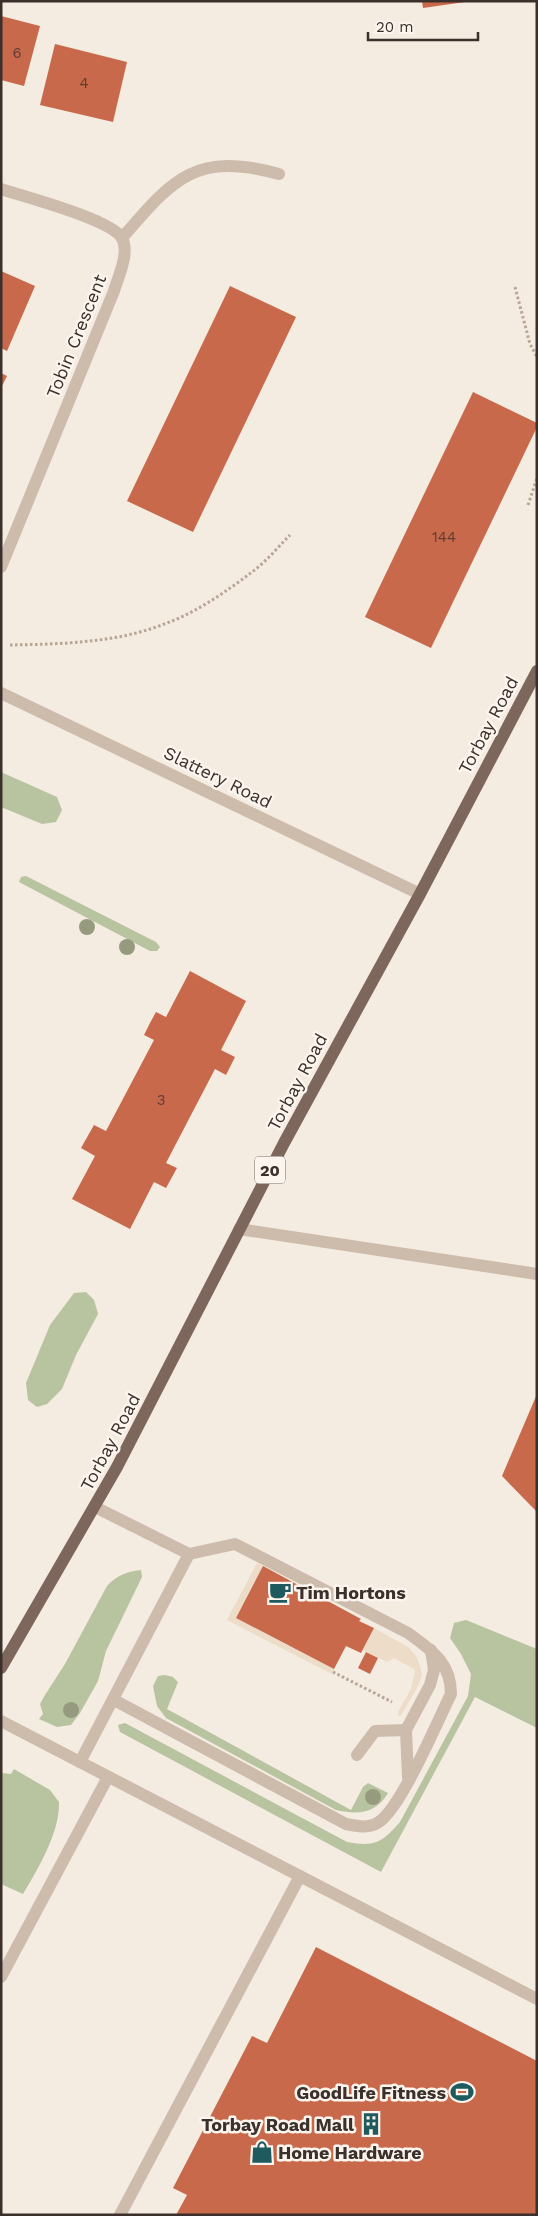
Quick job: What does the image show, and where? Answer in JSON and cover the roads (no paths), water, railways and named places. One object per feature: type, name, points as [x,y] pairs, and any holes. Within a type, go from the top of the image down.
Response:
[{"type":"main road","name":"Torbay Road","points":[[1,1668],[95,1506],[323,1070],[420,894],[537,670]]},
{"type":"street","points":[[1,189],[63,208],[112,229],[122,238],[155,200],[178,180],[204,168],[227,166],[256,168],[279,174]]},
{"type":"street","name":"Tobin Crescent","points":[[1,567],[114,291],[124,250],[122,238]]},
{"type":"street","name":"Slattery Road","points":[[1,693],[420,894]]},
{"type":"street","points":[[239,1229],[537,1274]]},
{"type":"street","points":[[95,1506],[189,1554],[235,1544],[408,1633],[431,1650],[445,1666],[451,1680],[451,1694],[394,1806],[379,1822],[364,1828],[346,1824],[114,1700]]},
{"type":"street","points":[[80,1762],[189,1554]]},
{"type":"street","points":[[408,1780],[406,1730],[430,1685],[434,1670],[431,1650]]},
{"type":"street","points":[[1,1721],[537,1999]]},
{"type":"street","points":[[357,1754],[375,1731],[406,1730]]},
{"type":"street","points":[[1,1977],[108,1777]]},
{"type":"street","points":[[120,2215],[300,1876]]},
{"type":"place","name":"Tim Hortons","points":[[280,1592]]},
{"type":"place","name":"GoodLife Fitness","points":[[462,2092]]},
{"type":"place","name":"Torbay Road Mall","points":[[371,2124]]},
{"type":"place","name":"Home Hardware","points":[[262,2152]]}]
